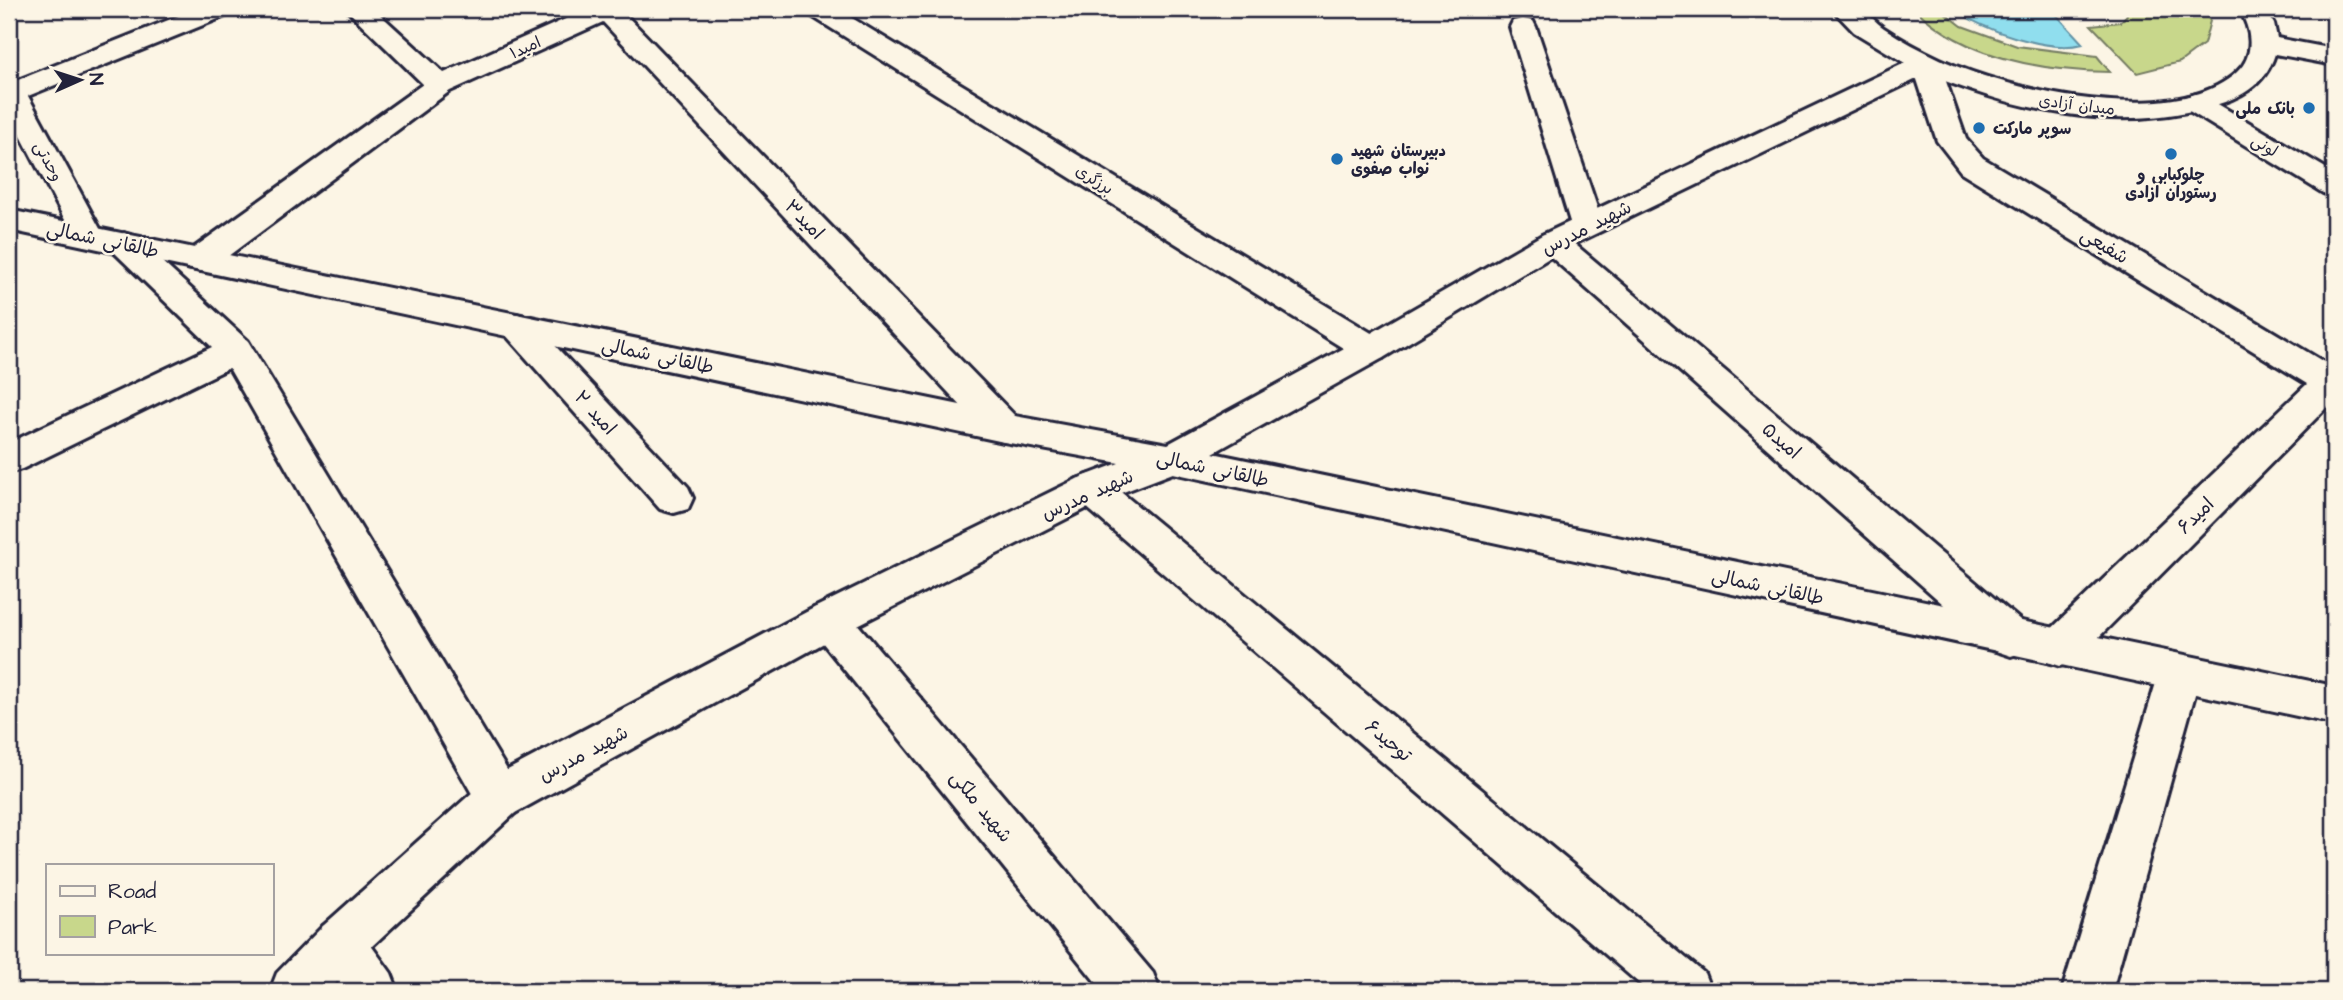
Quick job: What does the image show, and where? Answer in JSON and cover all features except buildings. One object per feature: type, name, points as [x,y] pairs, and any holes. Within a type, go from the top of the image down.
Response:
[{"type":"street","points":[[10,89],[219,9]]},
{"type":"street","points":[[359,9],[440,85]]},
{"type":"street","name":"امید۱","points":[[200,260],[440,85],[608,9]]},
{"type":"street","name":"امید۳","points":[[608,9],[1004,428]]},
{"type":"street","name":"برزگری","points":[[819,9],[1371,349]]},
{"type":"street","points":[[2252,9],[2265,44],[2334,57]]},
{"type":"street","name":"میدان آزادی","points":[[1845,10],[1882,39],[1926,64],[1993,89],[2065,105],[2136,110],[2196,103],[2234,89],[2258,69],[2265,44]]},
{"type":"street","points":[[1523,27],[1587,225]]},
{"type":"street","name":"شهید مدرس","points":[[295,991],[340,943],[499,798],[829,620],[1091,489],[1172,459],[1371,349],[1553,242],[1926,64]]},
{"type":"street","name":"شفیعی","points":[[1926,64],[1952,141],[1972,165],[2333,383]]},
{"type":"street","name":"وحدتی","points":[[10,89],[106,240]]},
{"type":"street","name":"لونی","points":[[2196,103],[2334,186]]},
{"type":"street","name":"طالقانی شمالی","points":[[9,220],[1004,428],[1172,459],[2334,705]]},
{"type":"street","points":[[106,240],[236,350],[499,798]]},
{"type":"street","name":"امید۵","points":[[1553,242],[2011,638]]},
{"type":"street","name":"امید ۲","points":[[517,326],[674,498]]},
{"type":"street","points":[[9,459],[236,350]]},
{"type":"street","name":"امید۶","points":[[2060,648],[2333,383]]},
{"type":"street","name":"توحید۶","points":[[1091,489],[1686,991]]},
{"type":"street","name":"شهید ملکی","points":[[829,620],[1135,991]]},
{"type":"street","points":[[2087,991],[2180,673]]},
{"type":"street","points":[[340,943],[373,991]]},
{"type":"green space","points":[[1915,9],[1940,9],[1962,26],[2017,46],[2097,56],[2110,72],[2032,65],[1981,51],[1935,26]]},
{"type":"green space","points":[[2125,9],[2203,9],[2210,21],[2204,44],[2180,62],[2137,73],[2091,25],[2120,22],[2127,15]]},
{"type":"water","points":[[1955,9],[2047,9],[2053,11],[2083,44],[2053,45],[2016,38],[1981,25]]},
{"type":"place","name":"بانک ملی","points":[[2309,108]]},
{"type":"place","name":"سوپر مارکت","points":[[1979,128]]},
{"type":"place","name":"چلوکبابی و رستوران ازادی","points":[[2171,154]]},
{"type":"place","name":"دبیرستان شهید نواب صفوی","points":[[1337,159]]}]
